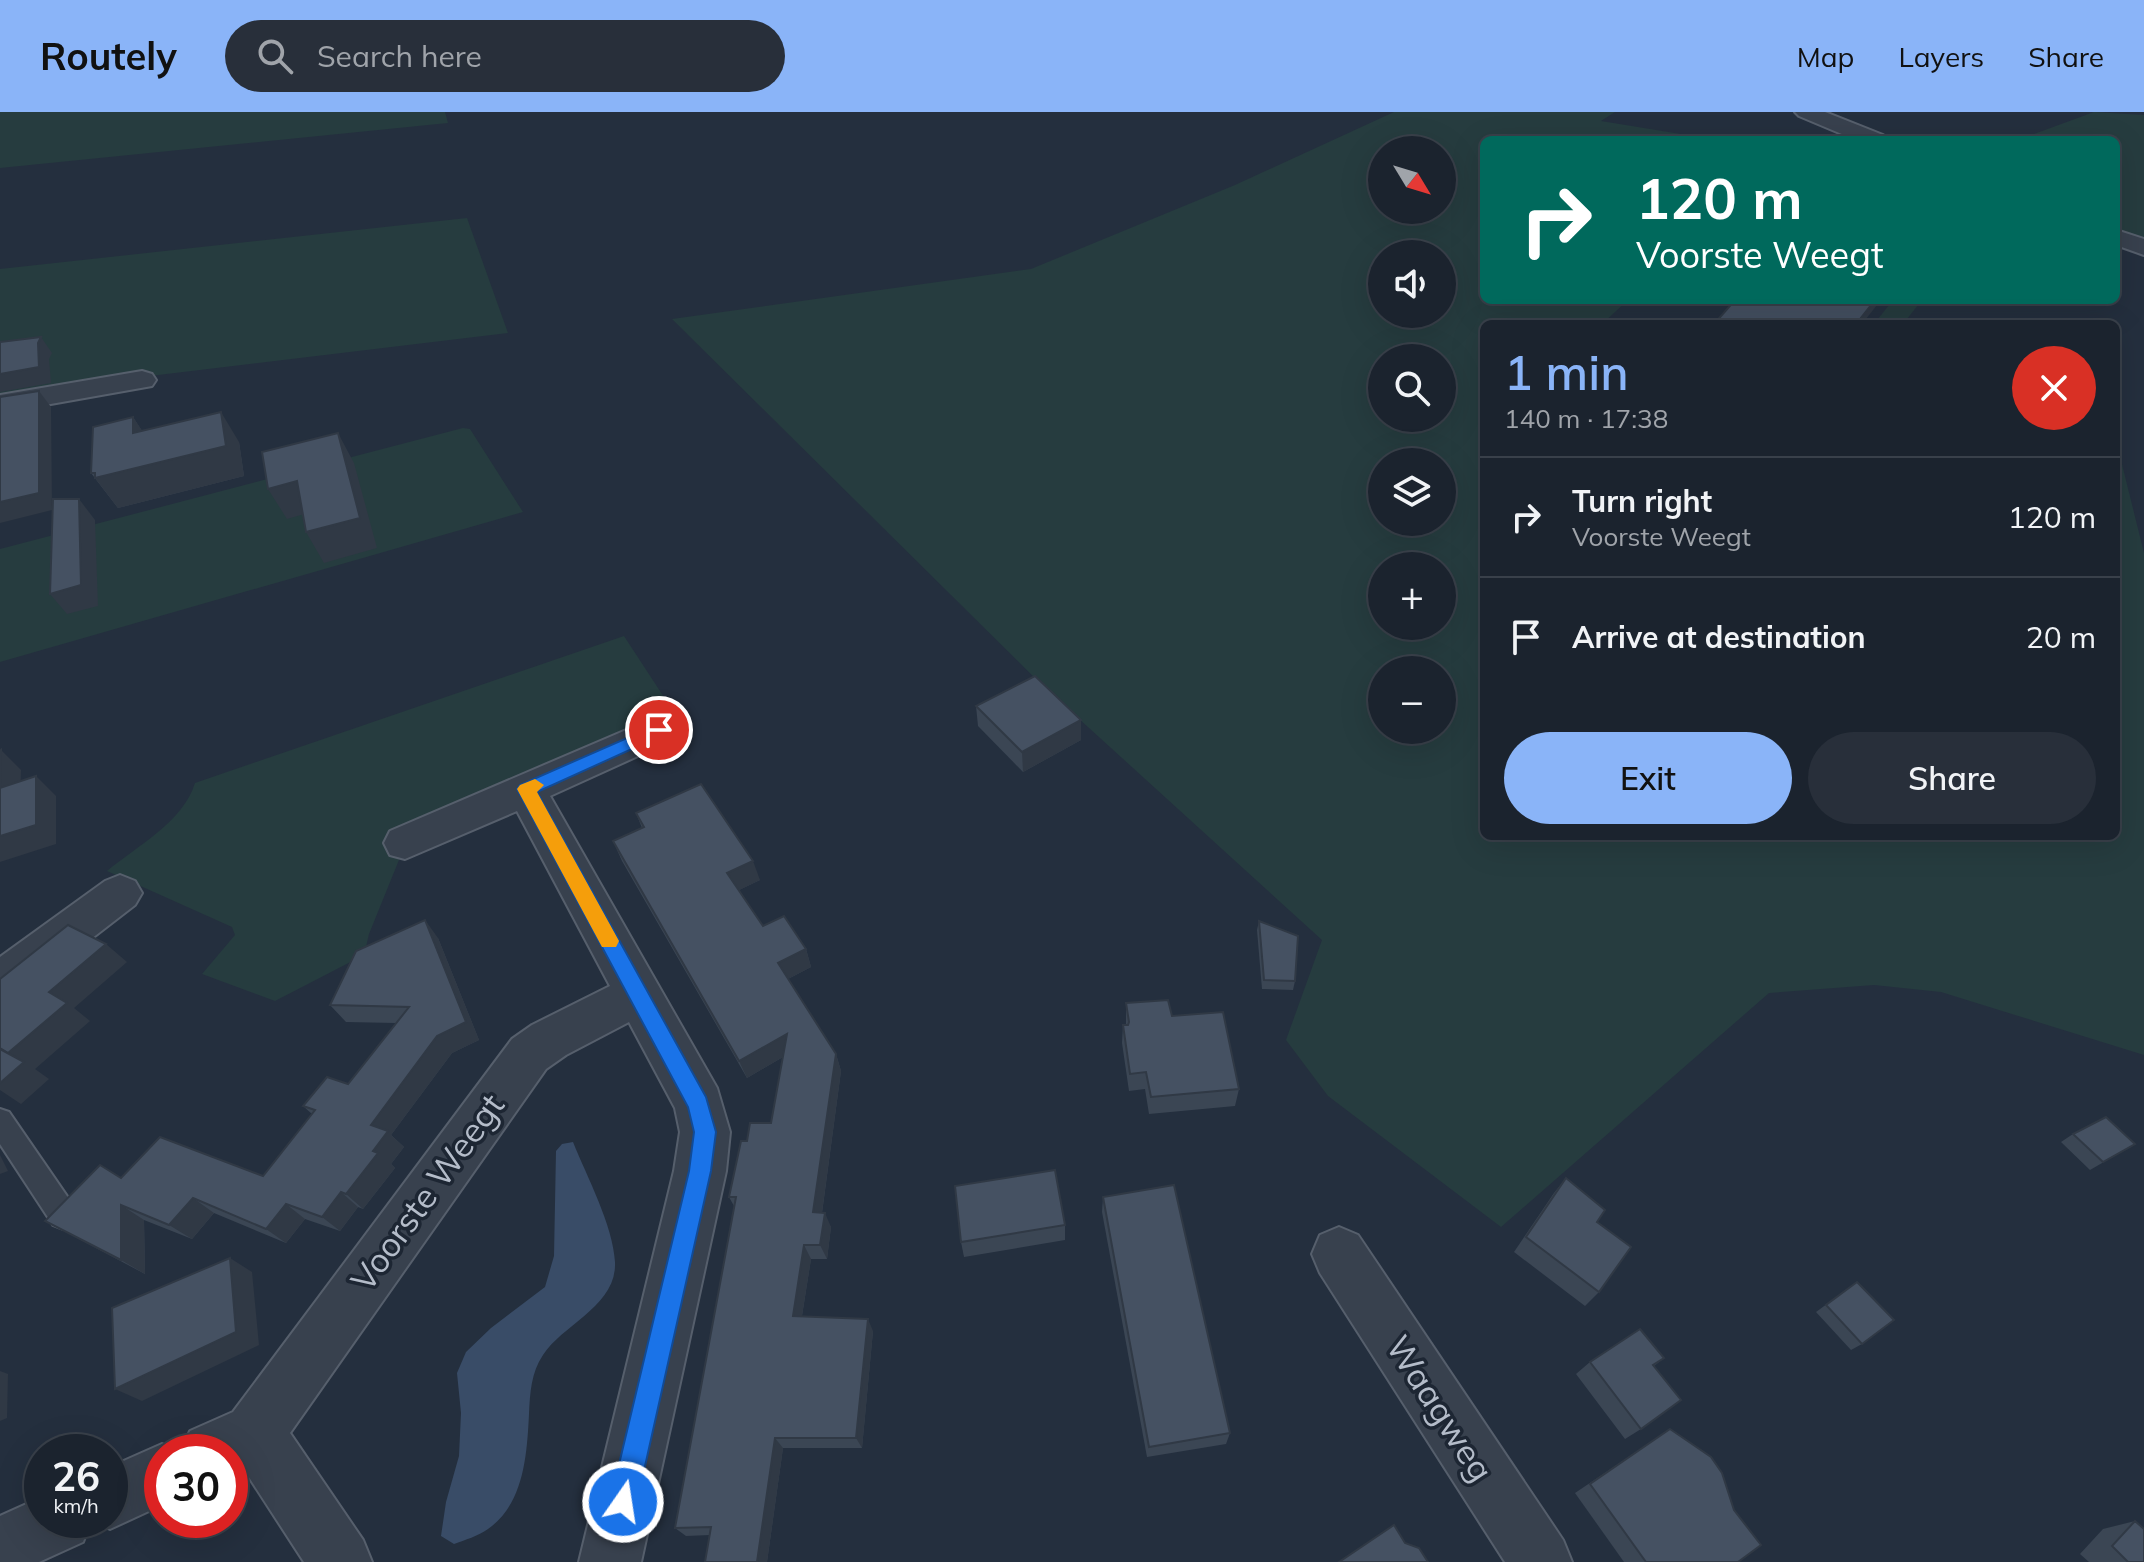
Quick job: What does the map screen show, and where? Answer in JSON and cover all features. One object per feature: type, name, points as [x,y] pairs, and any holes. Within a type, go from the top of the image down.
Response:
[{"type":"street","points":[[1806,112],[1865,136]]},
{"type":"street","points":[[2120,238],[2144,247]]},
{"type":"street","points":[[0,404],[142,380]]},
{"type":"street","points":[[405,843],[659,730]]},
{"type":"street","points":[[526,789],[699,1104],[705,1132],[700,1171],[610,1562]]},
{"type":"street","points":[[0,983],[120,893]]},
{"type":"street","name":"Voorste Weegt","points":[[238,1434],[514,1070],[549,1040],[639,994]]},
{"type":"street","name":"Waagweg","points":[[1339,1254],[1541,1562]]},
{"type":"street","name":"Voorste Weegt","points":[[248,1460],[341,1562]]},
{"type":"street","points":[[0,1548],[24,1537]]},
{"type":"lane","points":[[0,1121],[63,1215]]},
{"type":"green space","points":[[0,112],[445,112],[448,123],[0,168]]},
{"type":"green space","points":[[1394,112],[1615,112],[1601,121],[1693,136],[1480,136],[1480,304],[1624,304],[1606,320],[1480,320],[1480,840],[2120,840],[2120,456],[2144,553],[2144,1055],[1941,992],[1874,985],[1769,993],[1501,1227],[1328,1096],[1286,1040],[1322,940],[1044,687],[672,319],[1031,269],[1235,185]]},
{"type":"green space","points":[[2094,112],[2144,115],[2144,244],[2120,235],[2120,136],[2029,136]]},
{"type":"green space","points":[[467,218],[508,333],[0,394],[0,269]]},
{"type":"green space","points":[[1890,304],[1919,304],[1906,320],[1877,320]]},
{"type":"green space","points":[[463,428],[470,429],[523,512],[0,662],[0,549]]},
{"type":"green space","points":[[624,636],[675,714],[391,839],[401,855],[369,934],[364,955],[275,1001],[202,974],[235,935],[232,927],[107,871],[170,821],[189,797],[195,783]]},
{"type":"water","points":[[573,1142],[610,1233],[615,1262],[613,1277],[598,1303],[552,1344],[539,1362],[531,1391],[525,1462],[509,1506],[488,1529],[454,1544],[441,1536],[446,1502],[459,1456],[461,1413],[457,1373],[466,1352],[491,1328],[545,1287],[554,1256],[556,1151],[562,1144]]},
{"type":"building","points":[[1732,304],[1872,304],[1859,320],[1718,320]]},
{"type":"building","points":[[41,337],[38,343],[39,367],[0,374],[0,342]]},
{"type":"building","points":[[39,391],[39,493],[0,502],[0,397]]},
{"type":"building","points":[[221,412],[226,446],[95,478],[95,473],[91,473],[93,427],[133,417],[133,433]]},
{"type":"building","points":[[338,433],[360,518],[306,532],[297,481],[268,489],[262,452]]},
{"type":"building","points":[[53,499],[79,499],[81,585],[50,594]]},
{"type":"building","points":[[1035,676],[1081,720],[1022,752],[976,706]]},
{"type":"building","points":[[36,776],[36,825],[0,836],[0,788]]},
{"type":"building","points":[[701,784],[753,861],[727,873],[763,926],[784,916],[806,949],[778,963],[836,1054],[813,1212],[825,1213],[820,1245],[804,1245],[793,1316],[868,1319],[856,1438],[775,1438],[757,1562],[705,1562],[711,1527],[675,1528],[736,1197],[729,1197],[741,1141],[747,1141],[750,1123],[771,1123],[787,1034],[739,1061],[613,841],[644,827],[636,813]]},
{"type":"building","points":[[425,920],[466,1022],[437,1036],[371,1125],[388,1131],[373,1151],[378,1153],[346,1194],[341,1192],[322,1217],[286,1204],[266,1229],[193,1198],[169,1225],[121,1205],[121,1260],[45,1221],[100,1165],[121,1178],[160,1137],[263,1176],[315,1110],[303,1106],[327,1077],[348,1084],[409,1007],[330,1005],[356,951]]},
{"type":"building","points":[[1259,921],[1298,936],[1295,981],[1264,980]]},
{"type":"building","points":[[68,925],[106,944],[49,992],[67,1003],[8,1053],[0,1048],[0,979]]},
{"type":"building","points":[[1168,1000],[1172,1016],[1223,1012],[1239,1089],[1151,1097],[1146,1072],[1130,1074],[1123,1025],[1129,1022],[1126,1003]]},
{"type":"building","points":[[0,1049],[24,1062],[0,1083]]},
{"type":"building","points":[[2106,1117],[2135,1144],[2103,1162],[2073,1134]]},
{"type":"building","points":[[1055,1170],[1065,1225],[961,1242],[955,1186]]},
{"type":"building","points":[[1566,1178],[1605,1210],[1597,1222],[1631,1247],[1599,1292],[1526,1237]]},
{"type":"building","points":[[1174,1185],[1230,1433],[1149,1447],[1103,1197]]},
{"type":"building","points":[[230,1258],[236,1332],[115,1389],[112,1308]]},
{"type":"building","points":[[1857,1282],[1894,1320],[1862,1344],[1826,1305]]},
{"type":"building","points":[[1640,1329],[1664,1358],[1653,1365],[1681,1400],[1641,1429],[1590,1362]]},
{"type":"building","points":[[1670,1429],[1711,1457],[1722,1473],[1734,1510],[1761,1545],[1738,1562],[1646,1562],[1590,1484]]},
{"type":"building","points":[[2135,1521],[2144,1529],[2144,1562],[2128,1562],[2112,1546]]},
{"type":"building","points":[[1394,1525],[1405,1543],[1419,1548],[1428,1562],[1339,1562]]},
{"type":"slow traffic","points":[[535,785],[526,789],[609,941]]},
{"type":"route","points":[[623,1502],[700,1171],[705,1132],[699,1104],[526,789],[659,730]]}]
